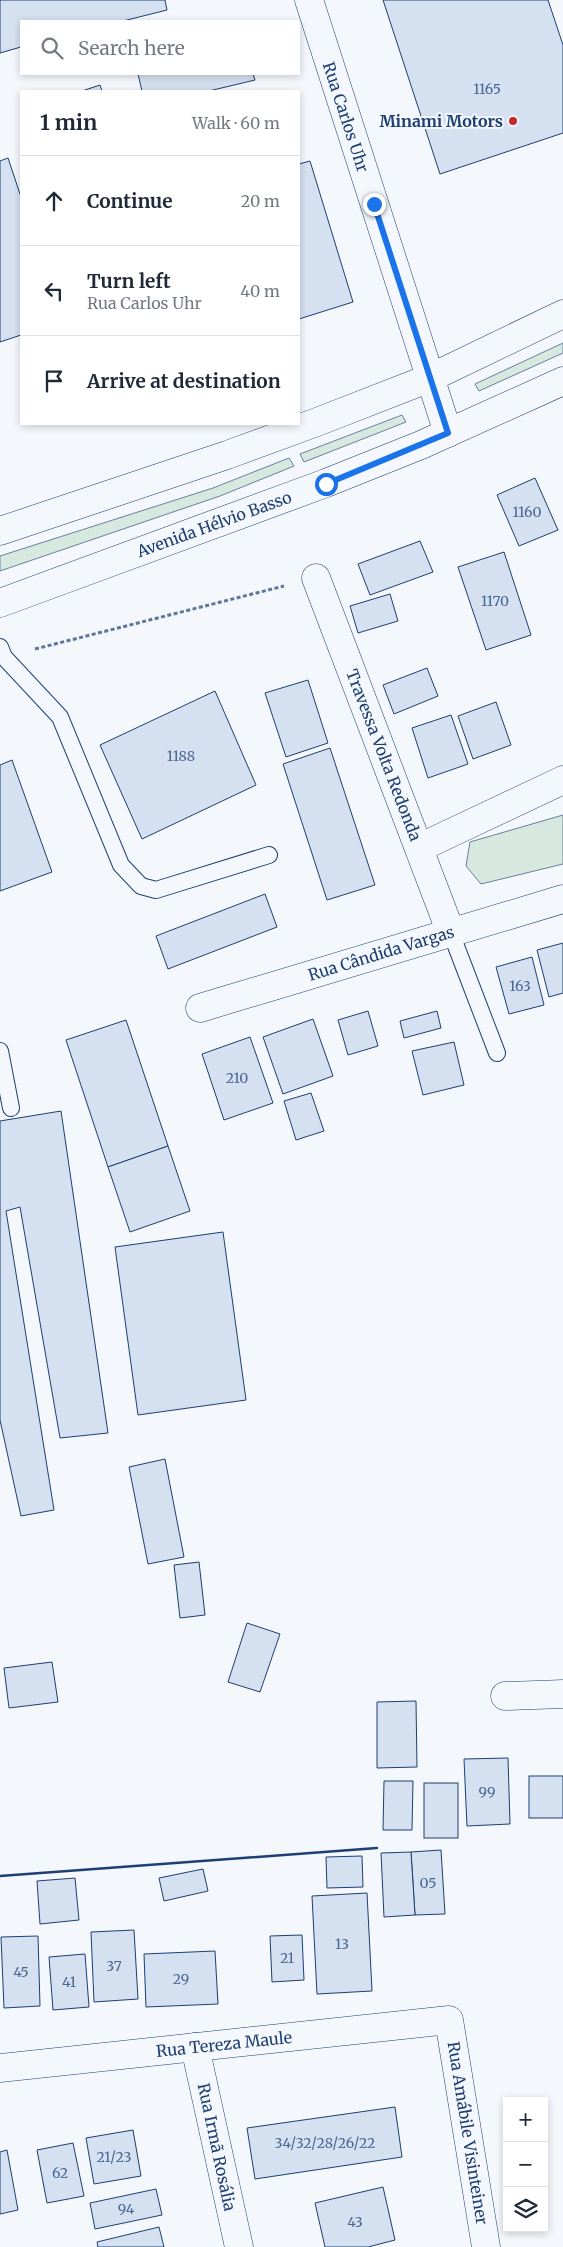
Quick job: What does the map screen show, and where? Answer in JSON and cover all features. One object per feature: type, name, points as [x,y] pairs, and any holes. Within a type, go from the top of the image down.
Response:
[{"type":"street","name":"Rua Carlos Uhr","points":[[309,0],[448,433]]},
{"type":"street","points":[[0,532],[226,455],[430,378],[563,314]]},
{"type":"street","name":"Avenida Hélvio Basso","points":[[0,603],[326,484],[448,433],[563,381]]},
{"type":"street","name":"Travessa Volta Redonda","points":[[316,578],[451,932]]},
{"type":"street","points":[[419,848],[563,780]]},
{"type":"street","name":"Rua Cândida Vargas","points":[[200,1008],[563,899]]},
{"type":"street","points":[[505,1696],[563,1694]]},
{"type":"street","name":"Rua Tereza Maule","points":[[0,2068],[449,2020]]},
{"type":"street","name":"Rua Amábile Visinteiner","points":[[449,2020],[486,2247]]},
{"type":"street","name":"Rua Irmã Rosália","points":[[195,2047],[239,2247]]},
{"type":"lane","points":[[2,652],[60,717],[121,865],[141,886],[156,890],[269,855]]},
{"type":"lane","points":[[451,932],[497,1053]]},
{"type":"lane","points":[[0,1051],[11,1108]]},
{"type":"path","points":[[2,652],[316,578]]},
{"type":"shaded area","points":[[563,343],[563,353],[479,391],[475,384]]},
{"type":"shaded area","points":[[402,415],[406,422],[304,462],[300,454]]},
{"type":"shaded area","points":[[289,458],[294,466],[220,496],[0,571],[0,556],[213,488]]},
{"type":"shaded area","points":[[563,815],[563,864],[481,884],[466,866],[470,842]]},
{"type":"building","points":[[0,0],[165,0],[167,10],[127,20],[20,20],[20,47],[0,53]]},
{"type":"building","points":[[383,0],[548,0],[563,45],[563,133],[440,174]]},
{"type":"building","points":[[138,75],[253,75],[255,80],[213,90],[142,90]]},
{"type":"building","points":[[100,85],[102,90],[85,90]]},
{"type":"building","points":[[8,158],[20,194],[20,335],[0,342],[0,161]]},
{"type":"building","points":[[310,161],[353,302],[300,319],[300,164]]},
{"type":"building","points":[[535,478],[558,530],[519,546],[497,495]]},
{"type":"building","points":[[420,541],[433,572],[370,595],[358,564]]},
{"type":"building","points":[[504,552],[531,635],[486,650],[458,567]]},
{"type":"building","points":[[390,594],[398,621],[358,633],[350,606]]},
{"type":"building","points":[[427,668],[438,696],[394,714],[383,685]]},
{"type":"building","points":[[308,680],[328,743],[286,757],[265,693]]},
{"type":"building","points":[[215,691],[256,785],[142,839],[100,745]]},
{"type":"building","points":[[496,702],[511,745],[473,759],[458,716]]},
{"type":"building","points":[[451,715],[468,764],[428,778],[412,728]]},
{"type":"building","points":[[330,748],[375,885],[327,900],[283,764]]},
{"type":"building","points":[[12,760],[52,872],[0,891],[0,765]]},
{"type":"building","points":[[265,894],[277,927],[168,969],[156,936]]},
{"type":"building","points":[[563,943],[563,993],[549,997],[537,950]]},
{"type":"building","points":[[532,957],[544,1005],[509,1014],[496,967]]},
{"type":"building","points":[[368,1011],[378,1046],[348,1055],[338,1020]]},
{"type":"building","points":[[437,1011],[441,1028],[404,1038],[400,1021]]},
{"type":"building","points":[[313,1019],[333,1076],[283,1094],[263,1037]]},
{"type":"building","points":[[126,1020],[168,1146],[108,1167],[66,1040]]},
{"type":"building","points":[[250,1037],[273,1103],[224,1120],[202,1054]]},
{"type":"building","points":[[454,1042],[464,1085],[423,1095],[412,1051]]},
{"type":"building","points":[[311,1093],[324,1131],[296,1140],[284,1101]]},
{"type":"building","points":[[61,1111],[108,1433],[60,1438],[20,1207],[6,1211],[54,1510],[21,1516],[0,1420],[0,1121]]},
{"type":"building","points":[[168,1146],[190,1211],[130,1232],[108,1167]]},
{"type":"building","points":[[223,1232],[246,1400],[138,1415],[115,1247]]},
{"type":"building","points":[[165,1459],[184,1557],[148,1564],[129,1467]]},
{"type":"building","points":[[199,1562],[205,1615],[180,1618],[174,1565]]},
{"type":"building","points":[[247,1623],[280,1634],[260,1692],[228,1682]]},
{"type":"building","points":[[52,1662],[58,1702],[9,1708],[4,1668]]},
{"type":"building","points":[[416,1701],[417,1767],[377,1768],[377,1702]]},
{"type":"building","points":[[508,1758],[510,1824],[467,1826],[464,1759]]},
{"type":"building","points":[[529,1776],[563,1776],[563,1818],[529,1818]]},
{"type":"building","points":[[384,1781],[413,1781],[412,1830],[383,1830]]},
{"type":"building","points":[[424,1783],[458,1783],[458,1838],[424,1838]]},
{"type":"building","points":[[441,1850],[445,1914],[415,1915],[411,1852]]},
{"type":"building","points":[[411,1852],[415,1915],[384,1917],[381,1853]]},
{"type":"building","points":[[362,1856],[363,1887],[327,1888],[326,1857]]},
{"type":"building","points":[[203,1869],[208,1891],[164,1901],[159,1878]]},
{"type":"building","points":[[75,1878],[79,1920],[40,1924],[37,1881]]},
{"type":"building","points":[[367,1893],[372,1991],[317,1994],[312,1896]]},
{"type":"building","points":[[134,1930],[138,1999],[94,2002],[91,1932]]},
{"type":"building","points":[[302,1935],[304,1980],[272,1982],[270,1936]]},
{"type":"building","points":[[38,1936],[40,2006],[4,2008],[1,1937]]},
{"type":"building","points":[[215,1951],[218,2004],[146,2007],[144,1954]]},
{"type":"building","points":[[85,1954],[89,2007],[53,2010],[49,1957]]},
{"type":"building","points":[[395,2107],[402,2157],[255,2179],[247,2128]]},
{"type":"building","points":[[133,2130],[141,2176],[94,2184],[86,2138]]},
{"type":"building","points":[[73,2143],[84,2196],[47,2203],[37,2150]]},
{"type":"building","points":[[7,2150],[18,2210],[0,2214],[0,2152]]},
{"type":"building","points":[[383,2187],[395,2240],[368,2247],[325,2247],[315,2203]]},
{"type":"building","points":[[156,2189],[162,2215],[95,2229],[90,2203]]},
{"type":"building","points":[[159,2227],[164,2247],[98,2247],[97,2242]]},
{"type":"wall","points":[[0,1876],[377,1848]]},
{"type":"place","name":"Minami Motors","points":[[513,121]]},
{"type":"route","points":[[326,484],[448,433],[374,204]]}]
